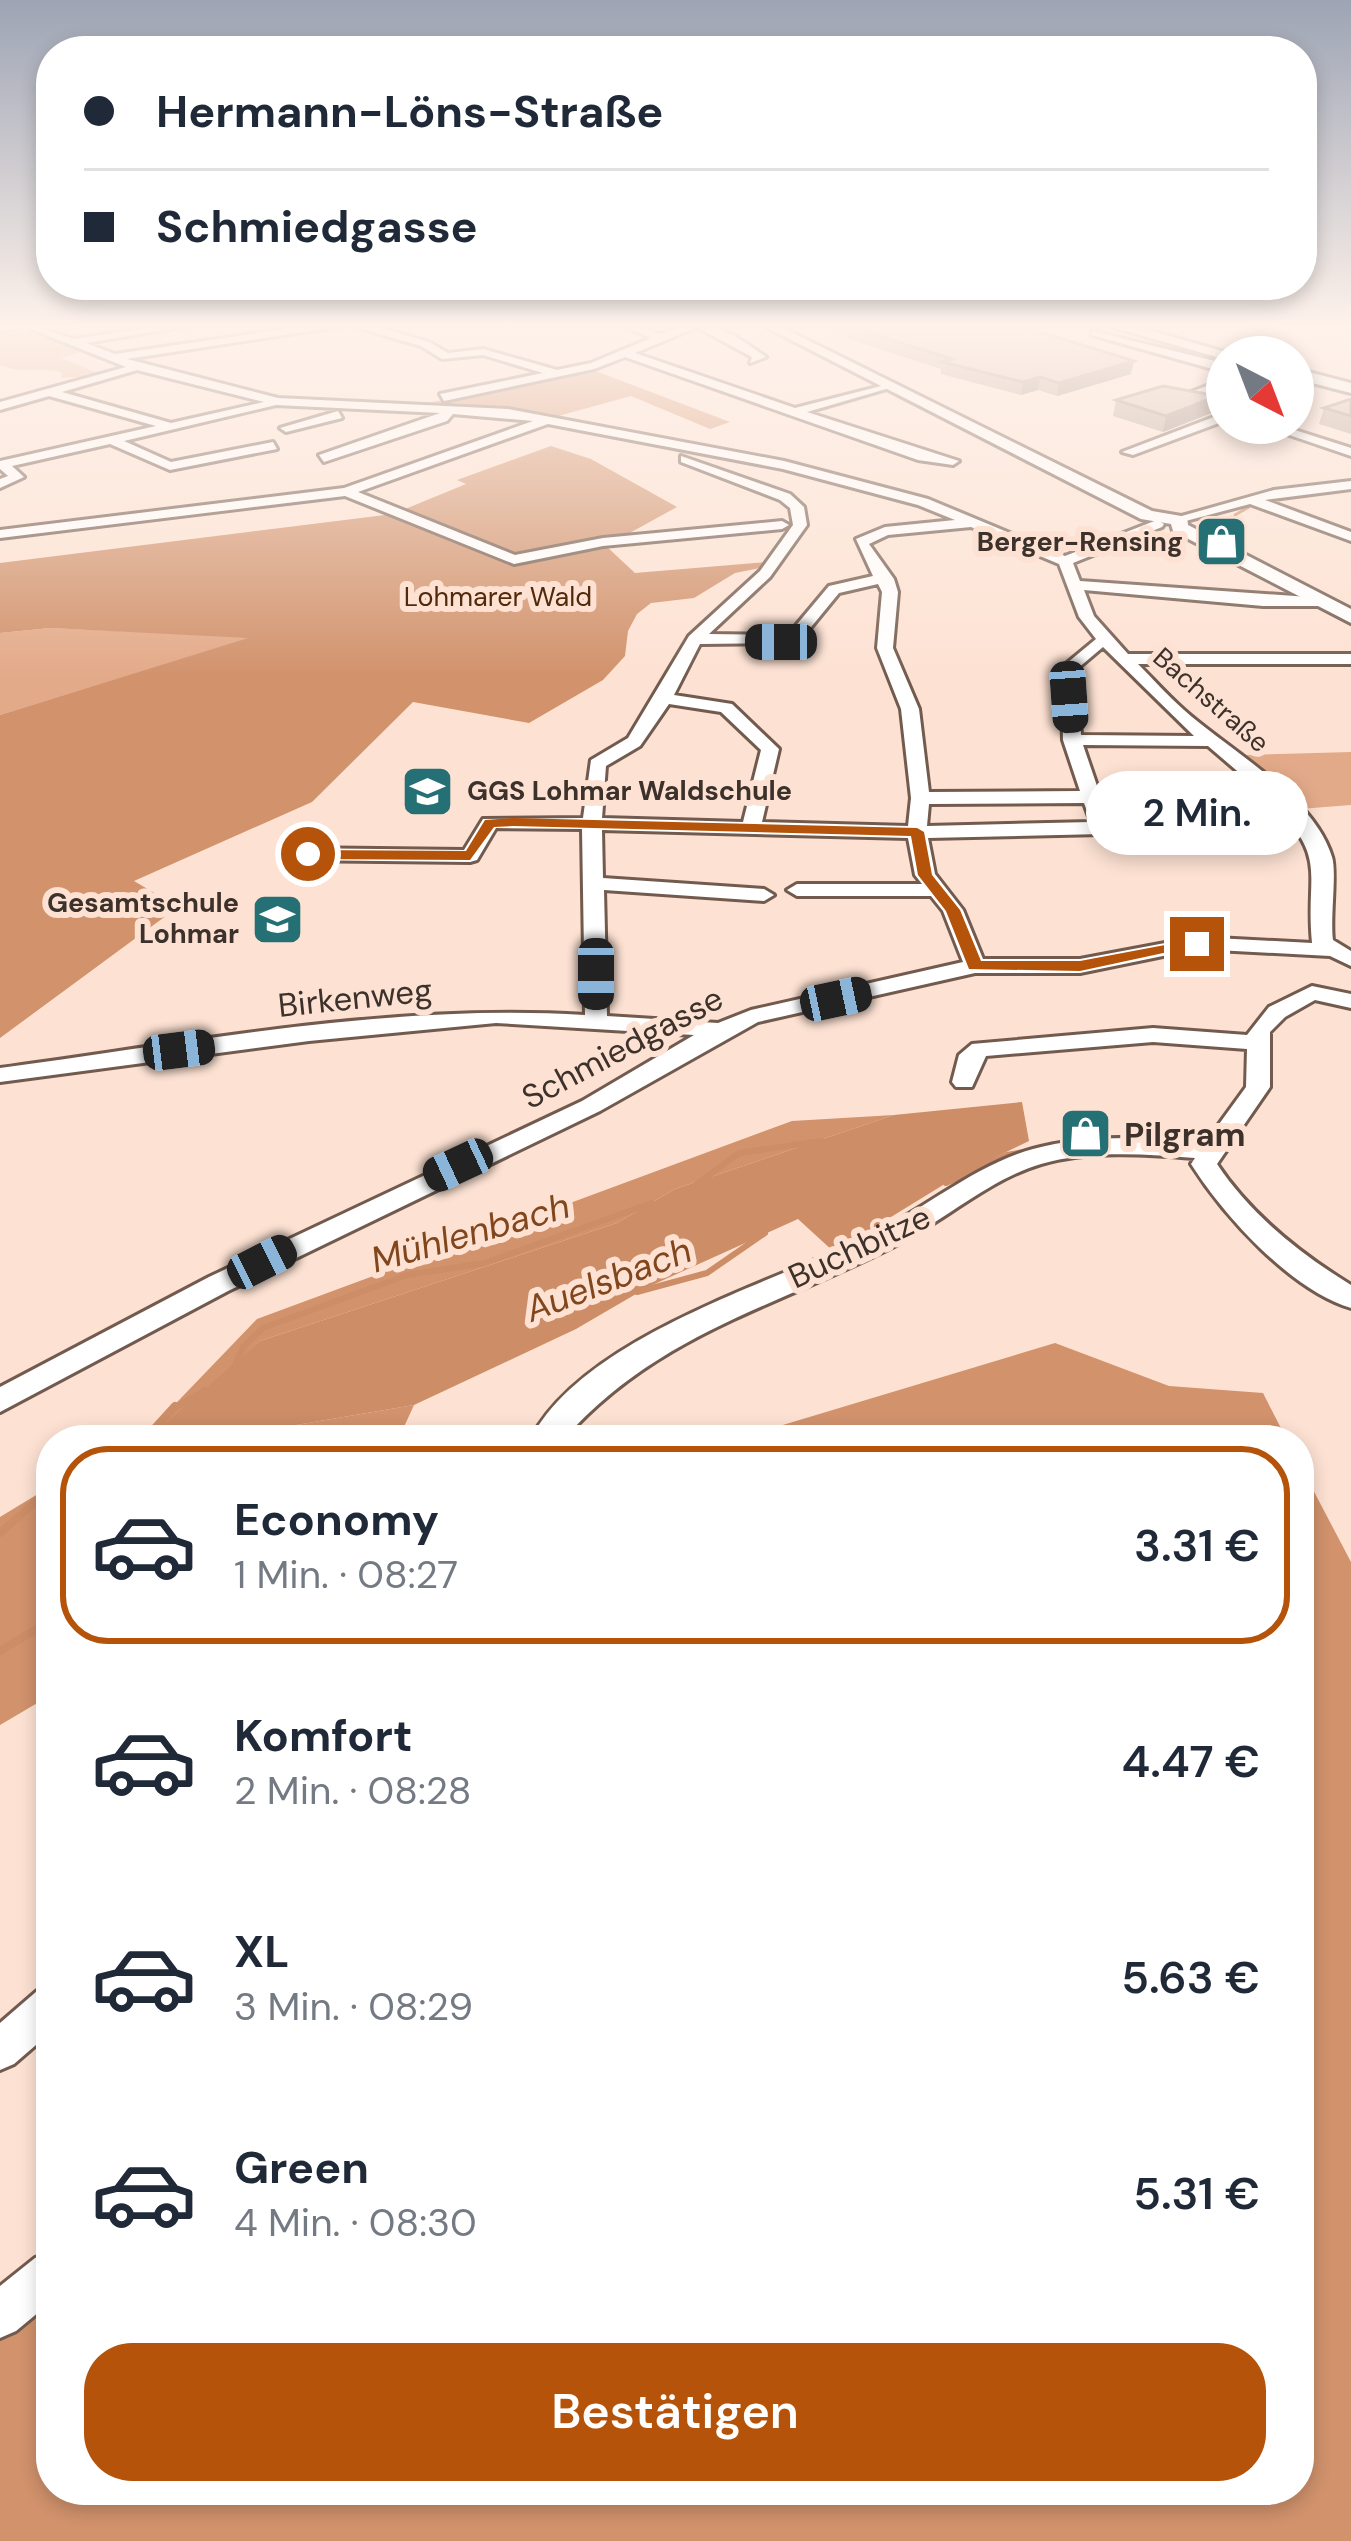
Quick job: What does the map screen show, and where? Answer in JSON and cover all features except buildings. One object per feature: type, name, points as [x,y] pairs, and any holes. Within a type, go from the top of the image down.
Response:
[{"type":"main road","points":[[1004,442],[1351,617]]},
{"type":"street","points":[[1,464],[98,442]]},
{"type":"street","points":[[115,442],[170,466],[273,446]]},
{"type":"street","points":[[324,458],[373,442]]},
{"type":"street","points":[[0,534],[346,492],[487,442]]},
{"type":"street","points":[[596,1019],[592,825],[597,764],[634,742],[695,639],[765,574],[801,516],[785,497],[670,453],[659,446],[661,442],[827,476],[974,522],[1065,562],[1251,500],[1351,485]]},
{"type":"street","points":[[879,442],[923,457],[953,460]]},
{"type":"street","points":[[1128,452],[1155,442]]},
{"type":"street","points":[[1320,442],[1351,452]]},
{"type":"street","points":[[1314,458],[1334,446]]},
{"type":"street","points":[[0,447],[37,456],[61,469]]},
{"type":"street","points":[[0,484],[17,477],[1,464]]},
{"type":"street","points":[[1274,494],[1292,478]]},
{"type":"street","points":[[346,492],[508,560],[603,542],[782,525]]},
{"type":"street","points":[[1251,500],[1351,537]]},
{"type":"street","points":[[1318,525],[1334,518]]},
{"type":"street","points":[[974,522],[885,531],[865,538],[862,547],[887,579],[890,592],[885,648],[910,710],[920,798],[917,832],[925,875],[959,923],[975,966]]},
{"type":"street","name":"Bachstraße","points":[[1065,562],[1065,572],[1076,585],[1087,617],[1106,640],[1178,714],[1279,797],[1334,862],[1319,908],[1323,943],[1340,955]]},
{"type":"street","points":[[695,639],[792,640],[829,589],[853,581],[887,579]]},
{"type":"street","points":[[1076,585],[1263,602],[1318,601]]},
{"type":"street","points":[[1102,828],[1072,740],[1069,668],[1106,640]]},
{"type":"street","points":[[1124,659],[1351,659]]},
{"type":"street","points":[[664,698],[726,708],[770,749],[752,830]]},
{"type":"street","points":[[1072,740],[1243,739]]},
{"type":"street","points":[[920,798],[1089,796]]},
{"type":"street","points":[[292,854],[470,856],[490,823],[917,832],[1102,828],[1279,797]]},
{"type":"street","points":[[594,884],[764,895]]},
{"type":"street","points":[[797,890],[938,890]]},
{"type":"street","name":"Schmiedgasse","points":[[0,1401],[89,1349],[305,1240],[597,1103],[718,1030],[751,1017],[975,966],[1080,966],[1197,944],[1340,955]]},
{"type":"street","points":[[1351,1001],[1327,992],[1298,997],[1266,1022],[1257,1043],[1258,1087],[1204,1164],[1218,1189],[1259,1230],[1351,1298]]},
{"type":"street","name":"Birkenweg","points":[[0,1075],[496,1016],[718,1030]]},
{"type":"street","points":[[964,1082],[971,1055],[980,1049],[1049,1039],[1189,1035],[1257,1043]]},
{"type":"street","name":"Buchbitze","points":[[559,1425],[588,1393],[616,1372],[765,1289],[926,1219],[990,1177],[1040,1156],[1181,1148],[1210,1151]]},
{"type":"street","points":[[0,2050],[36,2018]]},
{"type":"street","points":[[0,2315],[36,2286]]},
{"type":"shaded area","points":[[50,628],[253,637],[0,715],[0,633]]},
{"type":"shaded area","points":[[1351,752],[1351,805],[1300,809],[1246,755]]},
{"type":"green space","name":"Lohmarer Wald","points":[[551,446],[591,459],[677,507],[606,546],[635,573],[766,562],[760,568],[735,573],[694,598],[651,603],[637,614],[628,631],[625,656],[603,680],[529,723],[413,702],[312,802],[134,881],[178,907],[0,1038],[0,715],[248,638],[50,628],[0,633],[0,563],[393,514],[466,484],[457,480]]},
{"type":"green space","points":[[894,1115],[675,1189],[617,1223],[260,1341],[168,1425],[154,1425],[257,1319],[792,1121]]},
{"type":"green space","points":[[1055,1343],[1169,1386],[1263,1393],[1279,1425],[783,1425]]},
{"type":"green space","points":[[414,1405],[405,1425],[296,1425]]},
{"type":"green space","points":[[1314,1492],[1351,1562],[1351,2541],[0,2541],[0,2337],[36,2309],[36,2505],[1314,2505]]},
{"type":"green space","points":[[36,1495],[36,1704],[0,1725],[0,1517]]},
{"type":"water","points":[[1022,1102],[1029,1141],[961,1174],[834,1252],[798,1219],[648,1287],[576,1329],[414,1405],[296,1425],[164,1425],[260,1341],[617,1223],[675,1189],[894,1115]]},
{"type":"waterway","name":"Auelsbach","points":[[1235,515],[1249,507]]},
{"type":"waterway","name":"Auelsbach","points":[[1199,532],[1231,517]]},
{"type":"waterway","name":"Auelsbach","points":[[1111,552],[1150,550],[1180,537]]},
{"type":"waterway","name":"Mühlenbach","points":[[697,1184],[739,1153],[822,1141]]},
{"type":"waterway","name":"Auelsbach","points":[[946,1183],[1007,1155],[1034,1150]]},
{"type":"waterway","name":"Mühlenbach","points":[[234,1368],[243,1347],[263,1328],[407,1275],[485,1263],[652,1203]]},
{"type":"waterway","name":"Auelsbach","points":[[637,1292],[707,1273],[765,1233]]},
{"type":"waterway","name":"Mühlenbach","points":[[173,1409],[205,1390]]},
{"type":"waterway","name":"Mühlenbach","points":[[158,1425],[175,1406]]},
{"type":"waterway","name":"Mühlenbach","points":[[0,1533],[36,1501]]},
{"type":"waterway","name":"Auelsbach","points":[[0,1651],[36,1629]]},
{"type":"place","name":"Berger-Rensing","points":[[1222,542]]},
{"type":"place","name":"GGS Lohmar Waldschule","points":[[428,791]]},
{"type":"place","name":"Gesamtschule Lohmar","points":[[278,919]]},
{"type":"place","name":"Pilgram","points":[[1085,1134]]},
{"type":"route","points":[[308,854],[470,856],[490,823],[513,822],[917,832],[925,875],[953,910],[975,966],[1080,966],[1197,944]]}]
